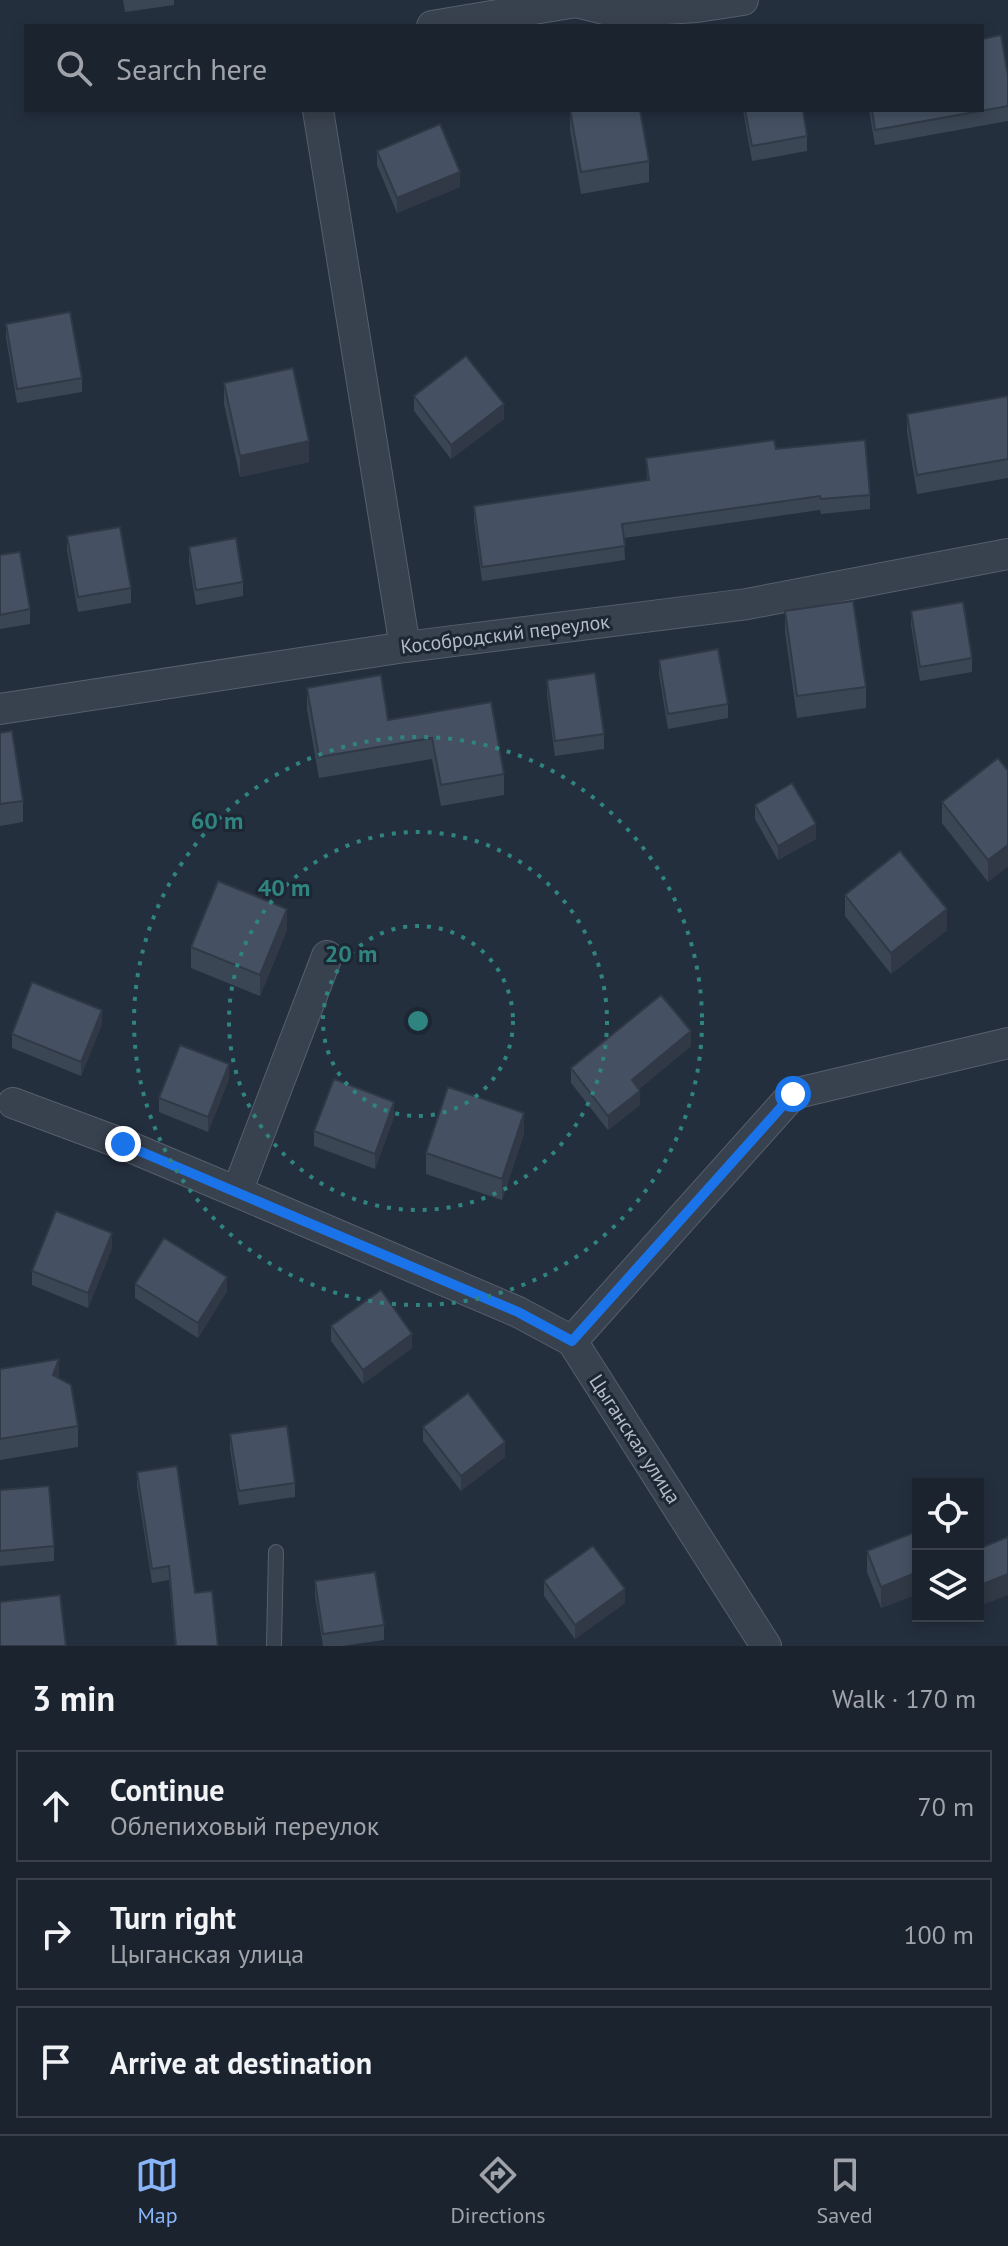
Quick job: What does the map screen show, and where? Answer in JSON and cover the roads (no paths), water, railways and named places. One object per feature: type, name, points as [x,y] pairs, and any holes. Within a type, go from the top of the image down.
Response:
[{"type":"street","points":[[444,24],[576,2],[616,12],[699,17],[743,0]]},
{"type":"street","points":[[318,112],[405,647]]},
{"type":"street","name":"Кособродский переулок","points":[[0,709],[405,647],[747,604],[1008,554]]},
{"type":"street","points":[[237,1192],[327,956]]},
{"type":"street","points":[[572,1341],[793,1094],[1008,1043]]},
{"type":"street","name":"Цыганская улица","points":[[13,1103],[123,1144],[237,1192],[518,1312],[572,1341],[766,1646]]},
{"type":"lane","points":[[274,1646],[276,1552]]}]
